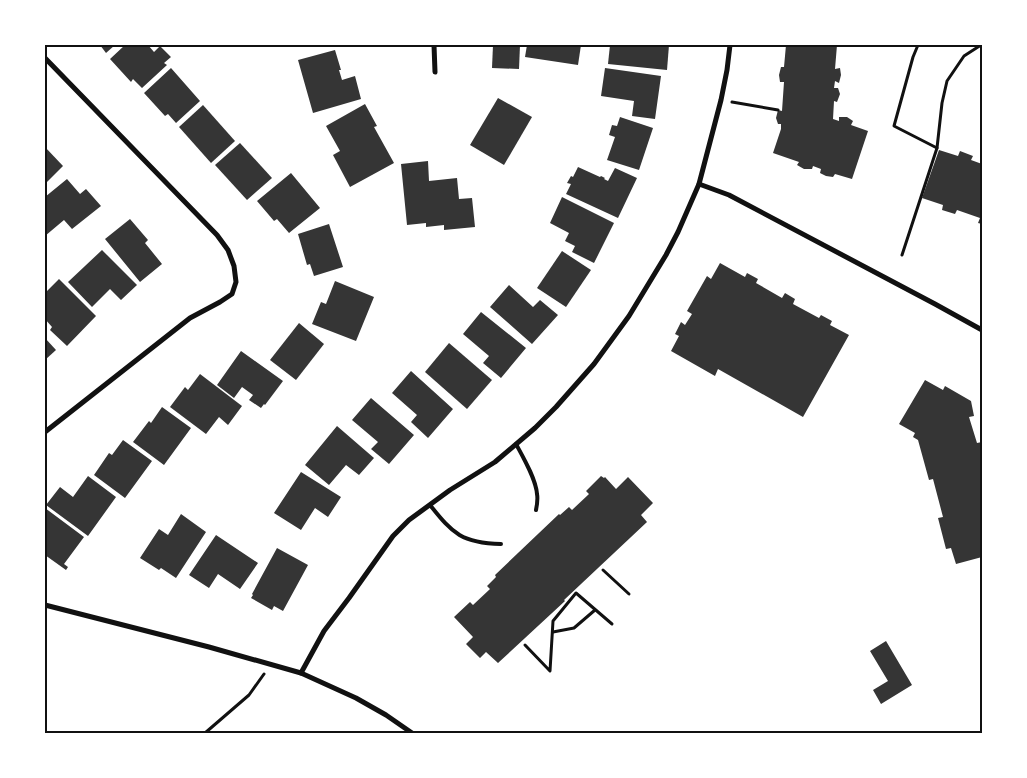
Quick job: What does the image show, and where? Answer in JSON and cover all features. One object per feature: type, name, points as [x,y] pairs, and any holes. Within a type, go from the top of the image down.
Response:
[{"type":"street","points":[[434,45],[435,72]]},
{"type":"street","points":[[302,672],[324,631],[393,536],[409,520],[450,490],[495,462],[551,412],[605,350],[629,316],[666,255],[699,184],[721,100],[730,45]]},
{"type":"street","points":[[45,58],[217,235],[228,250],[234,266],[236,282],[232,294],[190,318],[45,432]]},
{"type":"street","points":[[699,184],[729,195],[982,330]]},
{"type":"street","points":[[45,606],[302,672],[356,698],[412,733]]},
{"type":"lane","points":[[516,444],[536,488],[536,510]]},
{"type":"lane","points":[[430,505],[446,524],[460,536],[485,543],[501,544]]},
{"type":"path","points":[[918,45],[894,126],[937,148]]},
{"type":"path","points":[[902,255],[937,148],[942,103],[947,82],[964,56],[981,45]]},
{"type":"path","points":[[721,100],[778,110]]},
{"type":"path","points":[[603,570],[629,594]]},
{"type":"path","points":[[525,645],[550,671],[553,621],[576,593],[612,624]]},
{"type":"path","points":[[552,632],[574,628],[595,610]]},
{"type":"path","points":[[205,733],[249,695],[272,664]]},
{"type":"building","points":[[100,45],[115,45],[106,53]]},
{"type":"building","points":[[125,45],[148,45],[154,52],[160,46],[171,57],[164,63],[167,65],[142,88],[133,79],[131,82],[110,59]]},
{"type":"building","points":[[493,45],[520,45],[519,69],[492,68]]},
{"type":"building","points":[[527,45],[581,45],[578,65],[525,57]]},
{"type":"building","points":[[610,45],[669,45],[667,70],[608,64]]},
{"type":"building","points":[[786,45],[837,45],[835,69],[840,68],[841,75],[839,83],[835,81],[834,88],[838,88],[840,94],[837,102],[834,101],[833,119],[839,121],[839,117],[847,117],[853,121],[851,125],[868,131],[852,179],[835,174],[833,177],[826,176],[820,173],[821,169],[813,166],[812,169],[804,169],[797,165],[799,162],[773,153],[781,129],[781,124],[778,124],[776,118],[778,110],[782,111],[784,82],[780,82],[779,75],[781,67],[784,67]]},
{"type":"building","points":[[335,50],[342,80],[355,76],[361,99],[313,113],[298,60]]},
{"type":"building","points":[[171,68],[200,101],[176,123],[168,114],[165,116],[144,93]]},
{"type":"building","points":[[605,68],[661,76],[655,119],[632,116],[634,101],[601,96]]},
{"type":"building","points":[[498,98],[532,117],[504,165],[470,145]]},
{"type":"building","points":[[365,104],[377,126],[374,127],[394,163],[350,187],[333,155],[340,151],[326,126]]},
{"type":"building","points":[[203,105],[235,141],[211,163],[179,127]]},
{"type":"building","points":[[620,117],[653,128],[639,170],[607,160],[615,137],[609,135],[612,125],[617,126]]},
{"type":"building","points":[[240,143],[272,178],[247,200],[215,165]]},
{"type":"building","points":[[45,147],[63,166],[45,184]]},
{"type":"building","points":[[939,150],[958,156],[960,151],[973,156],[971,160],[982,164],[982,224],[978,223],[980,218],[957,210],[955,214],[942,210],[943,205],[922,198]]},
{"type":"building","points":[[428,161],[429,181],[457,178],[459,199],[472,198],[475,227],[444,230],[444,225],[426,227],[426,223],[407,225],[401,164]]},
{"type":"building","points":[[578,167],[601,176],[608,181],[615,168],[637,178],[618,218],[566,194],[571,184],[567,183],[571,176],[573,177]]},
{"type":"building","points":[[291,173],[320,208],[289,233],[277,219],[274,221],[257,201]]},
{"type":"building","points":[[67,179],[80,194],[86,189],[101,206],[72,229],[64,220],[45,236],[45,197]]},
{"type":"building","points":[[562,197],[614,223],[594,263],[572,252],[575,246],[565,241],[569,233],[550,223]]},
{"type":"building","points":[[130,219],[148,240],[145,243],[162,264],[140,282],[105,239]]},
{"type":"building","points":[[329,224],[343,267],[314,276],[310,264],[307,265],[298,234]]},
{"type":"building","points":[[102,250],[137,285],[121,300],[110,289],[92,307],[68,282]]},
{"type":"building","points":[[562,251],[591,270],[566,307],[537,288]]},
{"type":"building","points":[[720,263],[745,277],[747,273],[758,279],[756,283],[782,298],[785,293],[795,299],[793,304],[819,318],[821,315],[832,321],[830,325],[849,335],[803,417],[718,369],[715,376],[671,351],[679,336],[675,334],[681,322],[685,325],[692,314],[687,311],[707,276],[711,279]]},
{"type":"building","points":[[59,279],[96,316],[67,346],[50,330],[52,327],[45,319],[45,293]]},
{"type":"building","points":[[335,281],[374,297],[356,341],[312,324],[321,302],[326,304]]},
{"type":"building","points":[[509,285],[533,307],[540,300],[558,315],[532,344],[490,307]]},
{"type":"building","points":[[481,312],[526,348],[501,378],[483,363],[489,356],[463,334]]},
{"type":"building","points":[[299,323],[324,344],[296,380],[270,360]]},
{"type":"building","points":[[45,338],[56,350],[45,360]]},
{"type":"building","points":[[449,343],[492,380],[467,409],[425,372]]},
{"type":"building","points":[[241,351],[283,381],[261,408],[249,400],[253,395],[242,387],[234,398],[217,385]]},
{"type":"building","points":[[411,371],[453,409],[428,438],[411,422],[417,415],[392,393]]},
{"type":"building","points":[[200,374],[242,406],[228,425],[219,417],[206,434],[170,407],[185,387],[188,390]]},
{"type":"building","points":[[925,380],[943,390],[945,386],[971,401],[974,416],[969,417],[977,443],[982,442],[982,456],[980,456],[982,465],[982,557],[956,564],[951,548],[946,549],[938,518],[943,517],[933,479],[929,480],[918,440],[913,437],[915,433],[899,424]]},
{"type":"building","points":[[371,398],[414,435],[389,464],[371,449],[378,442],[352,420]]},
{"type":"building","points":[[162,407],[191,428],[164,465],[133,442],[149,421],[151,423]]},
{"type":"building","points":[[337,426],[374,458],[359,475],[346,465],[329,485],[305,465]]},
{"type":"building","points":[[123,440],[152,461],[125,498],[94,475],[109,453],[112,455]]},
{"type":"building","points":[[301,472],[341,497],[328,517],[315,508],[301,530],[274,513]]},
{"type":"building","points":[[88,476],[116,497],[88,536],[46,505],[60,487],[73,497]]},
{"type":"building","points":[[601,476],[605,477],[616,489],[628,477],[653,503],[641,515],[647,522],[498,663],[486,652],[480,658],[466,644],[473,637],[454,617],[470,602],[473,605],[490,589],[487,586],[496,577],[495,575],[559,514],[569,507],[572,510],[589,494],[586,491]]},
{"type":"building","points":[[45,508],[84,537],[64,564],[68,567],[66,570],[45,555]]},
{"type":"building","points":[[181,514],[206,532],[176,578],[140,558],[159,529],[168,535]]},
{"type":"building","points":[[216,535],[258,563],[240,589],[218,574],[209,588],[189,575]]},
{"type":"building","points":[[277,548],[308,565],[283,611],[274,606],[272,610],[251,598]]},
{"type":"building","points":[[886,641],[912,685],[881,704],[873,690],[888,681],[870,651]]}]
